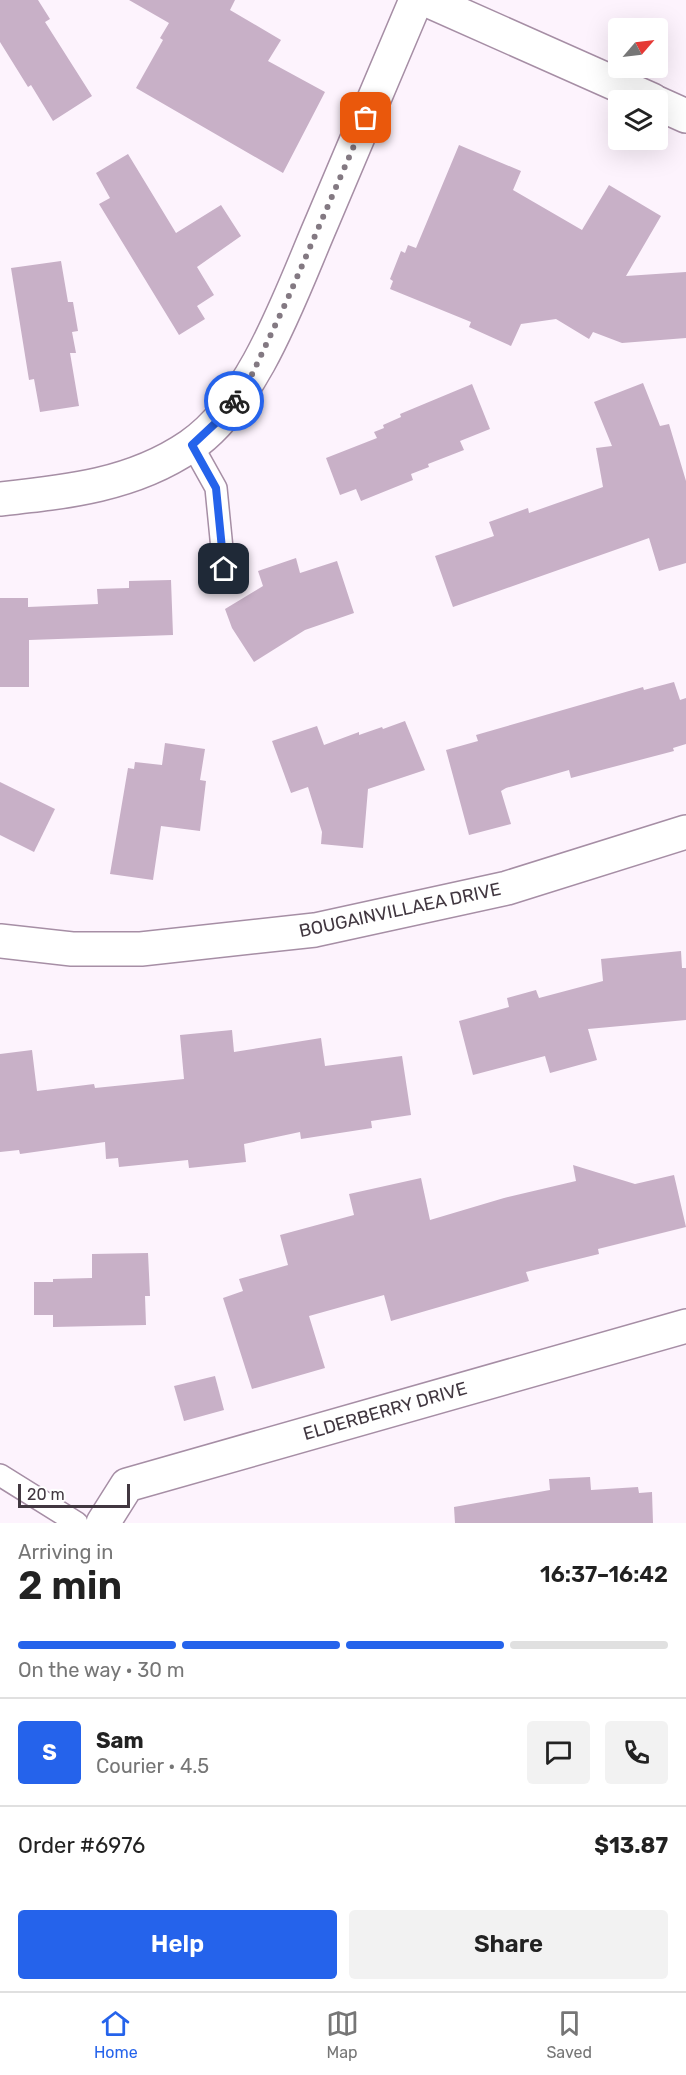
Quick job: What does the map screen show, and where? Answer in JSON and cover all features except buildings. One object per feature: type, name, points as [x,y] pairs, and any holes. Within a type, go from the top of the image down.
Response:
[{"type":"street","points":[[0,499],[74,492],[124,478],[156,466],[192,445],[222,417],[248,383],[288,298],[416,0]]},
{"type":"street","points":[[427,0],[630,90]]},
{"type":"street","points":[[668,108],[686,116]]},
{"type":"street","name":"BOUGAINVILLAEA DRIVE","points":[[0,940],[72,950],[141,949],[315,930],[507,888],[686,832]]},
{"type":"street","name":"ELDERBERRY DRIVE","points":[[103,1523],[127,1485],[686,1326]]},
{"type":"lane","points":[[192,445],[216,488],[224,569]]},
{"type":"lane","points":[[0,1475],[77,1523]]},
{"type":"way so far","points":[[234,401],[248,383],[288,298],[366,118]]},
{"type":"route","points":[[224,569],[216,488],[192,445],[222,417],[234,401]]}]
